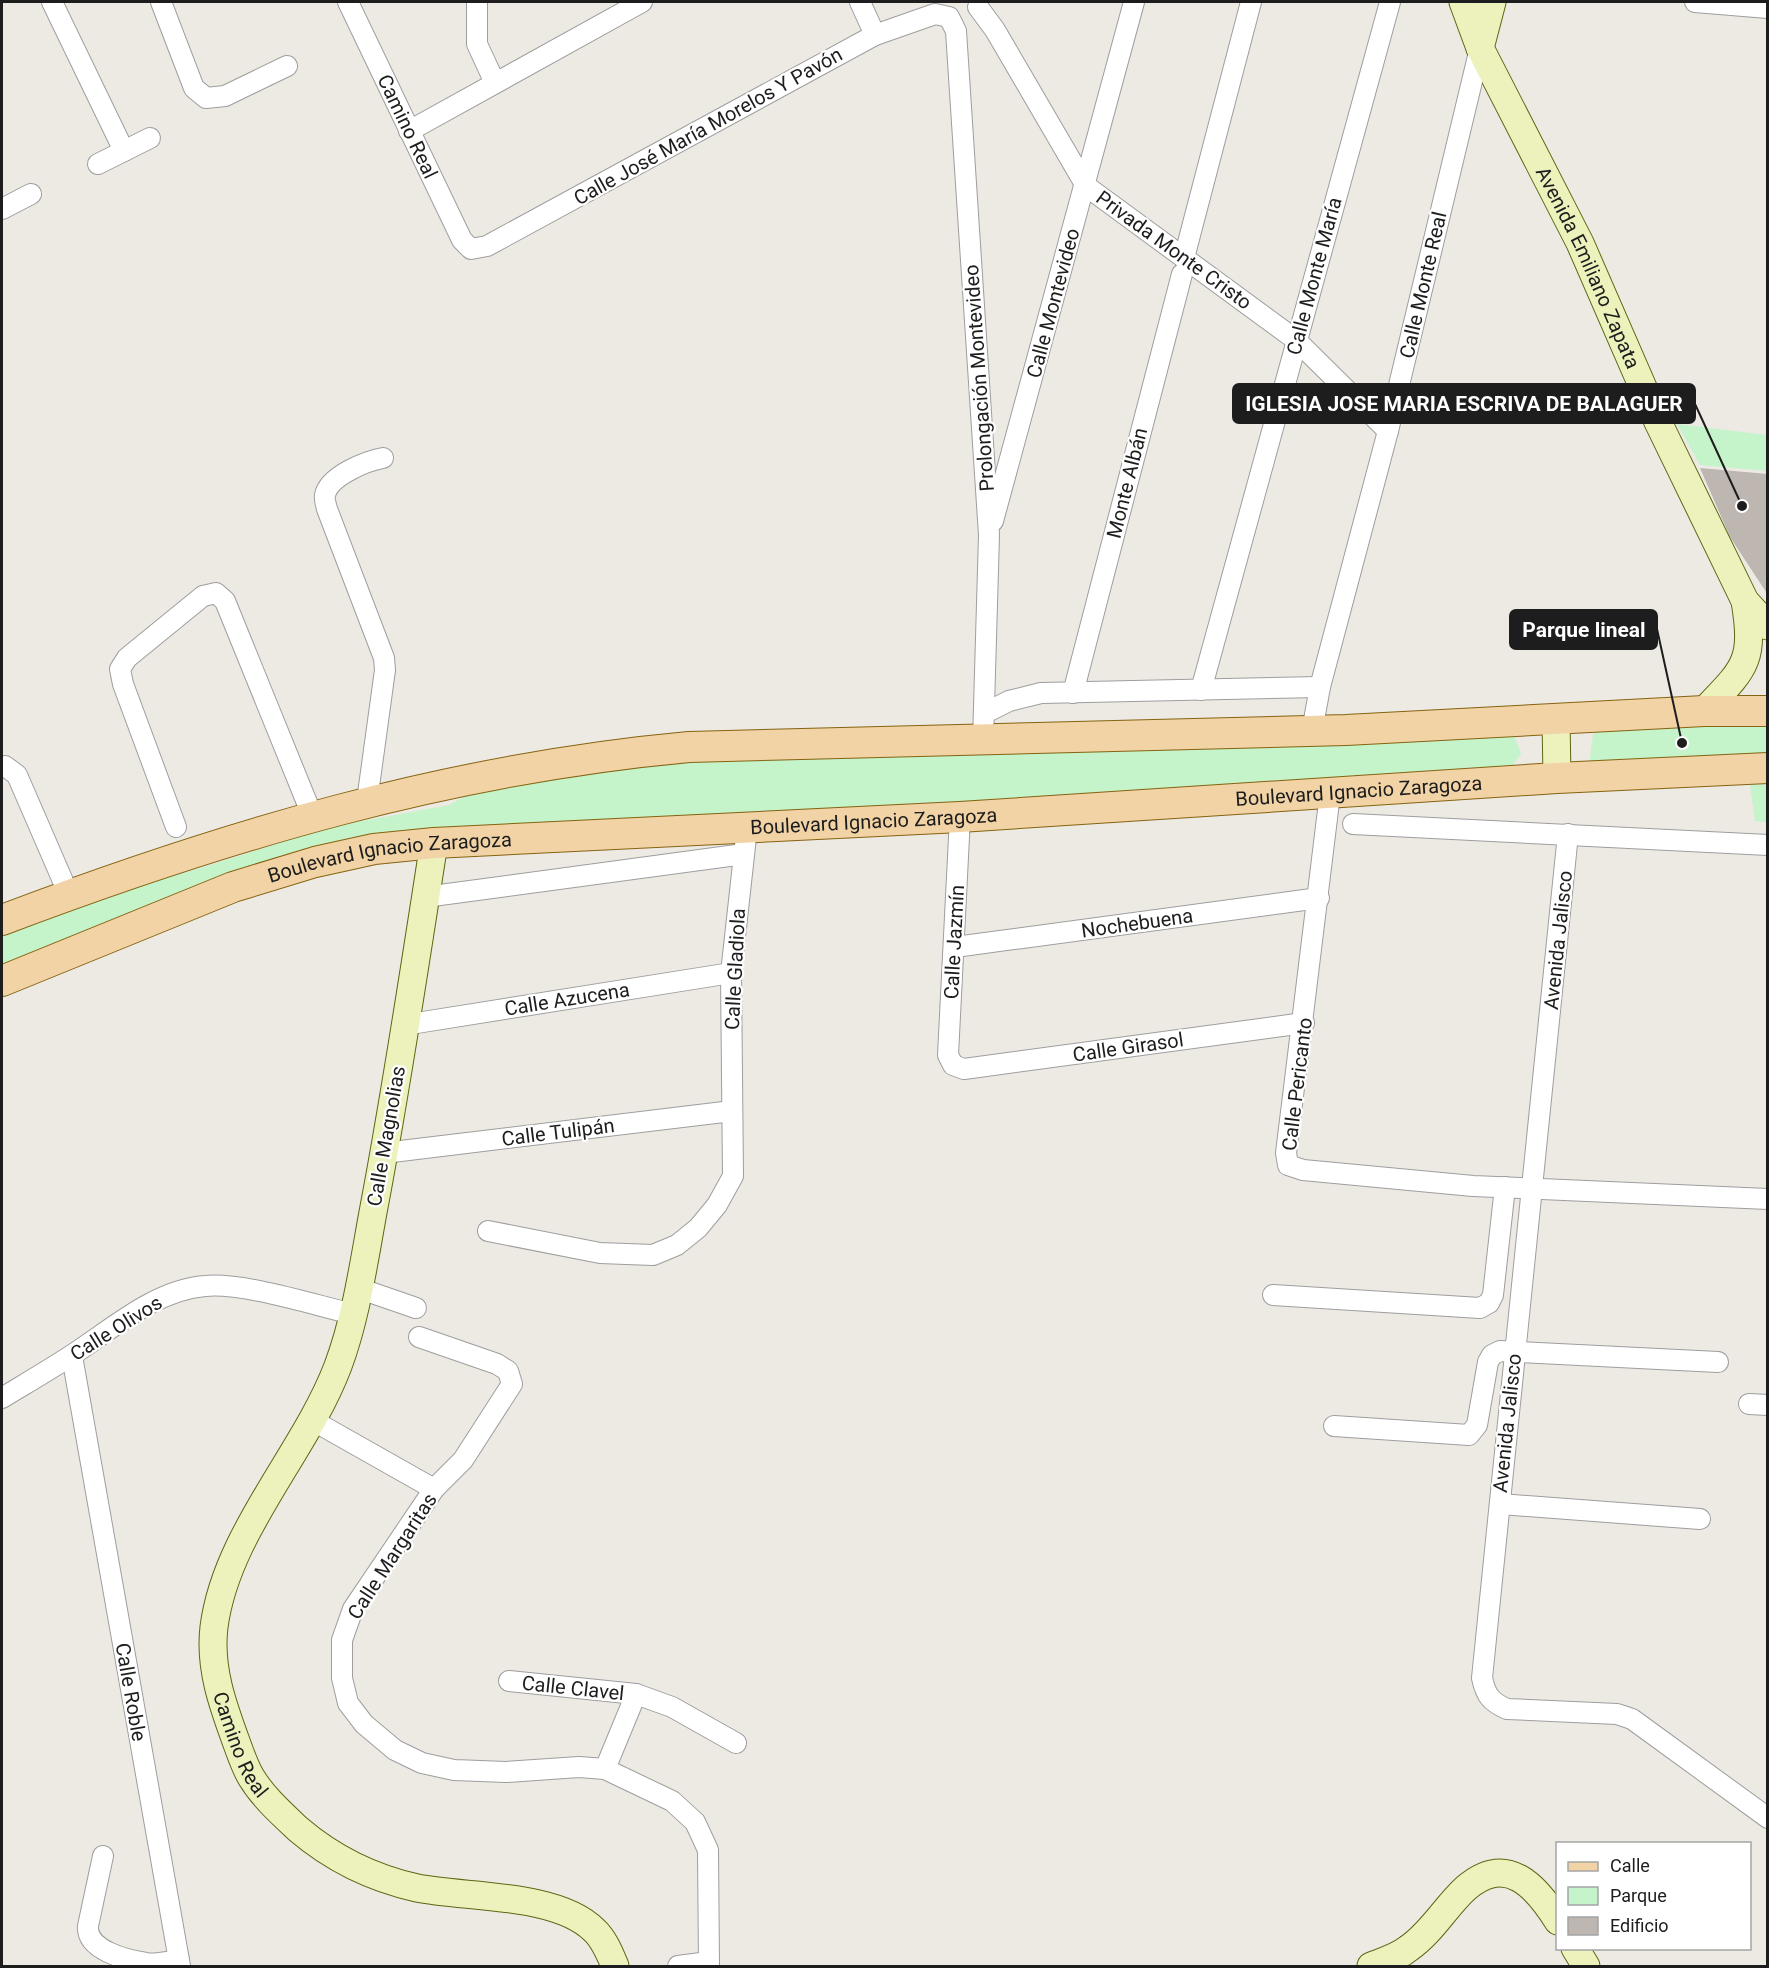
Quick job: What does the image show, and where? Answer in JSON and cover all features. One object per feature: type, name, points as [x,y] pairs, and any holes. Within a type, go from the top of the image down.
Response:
[{"type":"main road","points":[[2,920],[190,852],[312,815],[367,801],[471,780],[644,751],[984,727],[1312,731],[1704,711],[1767,711]]},
{"type":"main road","name":"Boulevard Ignacio Zaragoza","points":[[2,981],[233,887],[325,860],[374,849],[434,843],[745,841],[960,817],[1557,778],[1767,768]]},
{"type":"street","points":[[52,2],[124,151]]},
{"type":"street","points":[[161,2],[194,88],[206,98],[225,96],[287,66]]},
{"type":"street","name":"Camino Real","points":[[348,2],[462,240],[471,249]]},
{"type":"street","points":[[477,2],[477,44],[495,83]]},
{"type":"street","points":[[409,131],[642,2]]},
{"type":"street","points":[[860,2],[875,35]]},
{"type":"street","name":"Calle Montevideo","points":[[989,535],[1086,186],[1134,2]]},
{"type":"street","name":"Monte Albán","points":[[1073,693],[1251,2]]},
{"type":"street","name":"Calle Monte María","points":[[1201,690],[1390,2]]},
{"type":"street","name":"Avenida Emiliano Zapata","points":[[1463,2],[1480,48],[1580,243],[1658,422],[1745,601],[1767,626]]},
{"type":"street","points":[[1480,48],[1492,2]]},
{"type":"street","points":[[1695,2],[1767,8]]},
{"type":"street","name":"Privada Monte Cristo","points":[[978,7],[995,30],[1086,186],[1183,266],[1296,340],[1388,431]]},
{"type":"street","name":"Calle José María Morelos Y Pavón","points":[[471,249],[487,246],[875,35],[935,14],[949,17]]},
{"type":"street","name":"Prolongación Montevideo","points":[[949,17],[956,31],[989,535],[984,727]]},
{"type":"street","name":"Calle Monte Real","points":[[1312,731],[1320,687],[1388,431],[1480,48]]},
{"type":"street","points":[[98,164],[150,138]]},
{"type":"street","points":[[2,206],[31,194]]},
{"type":"street","points":[[367,801],[385,670],[384,658],[327,509],[325,496],[330,484],[363,462],[382,458]]},
{"type":"street","points":[[176,826],[123,684],[120,669],[127,658],[203,596],[216,593],[225,601],[312,815]]},
{"type":"street","points":[[1704,711],[1727,687],[1749,651],[1750,635],[1745,601]]},
{"type":"street","points":[[984,727],[1009,701],[1034,695],[1320,687]]},
{"type":"street","points":[[1556,719],[1557,778]]},
{"type":"street","points":[[2,767],[6,766],[17,775],[69,895]]},
{"type":"street","name":"Calle Pericanto","points":[[1330,794],[1304,1023],[1286,1153],[1288,1165],[1303,1170],[1505,1187],[1767,1198]]},
{"type":"street","name":"Calle Jazmín","points":[[953,1065],[948,1055],[960,817]]},
{"type":"street","points":[[1353,824],[1767,845]]},
{"type":"street","name":"Avenida Jalisco","points":[[1568,834],[1482,1678],[1485,1692],[1493,1703],[1508,1709],[1617,1714],[1632,1719],[1767,1818]]},
{"type":"street","points":[[426,897],[745,841]]},
{"type":"street","name":"Calle Gladiola","points":[[488,1231],[600,1253],[653,1255],[677,1245],[698,1228],[717,1205],[733,1176],[730,973],[745,841]]},
{"type":"street","name":"Calle Magnolias","points":[[356,1301],[384,1153],[434,843]]},
{"type":"street","name":"Nochebuena","points":[[955,947],[1319,898]]},
{"type":"street","name":"Calle Azucena","points":[[404,1025],[730,973]]},
{"type":"street","name":"Calle Girasol","points":[[953,1065],[964,1069],[1304,1023]]},
{"type":"street","name":"Calle Tulipán","points":[[384,1153],[732,1111]]},
{"type":"street","points":[[1273,1295],[1480,1308],[1489,1303],[1493,1295],[1505,1187]]},
{"type":"street","name":"Calle Olivos","points":[[2,1398],[72,1356],[135,1313],[183,1289],[207,1286],[239,1288],[356,1301]]},
{"type":"street","points":[[356,1301],[416,1308]]},
{"type":"street","name":"Camino Real","points":[[356,1301],[338,1366],[312,1420],[231,1566],[214,1626],[214,1673],[229,1723],[249,1775],[277,1810],[319,1847],[357,1869],[417,1887],[528,1902],[563,1911],[594,1929],[615,1966]]},
{"type":"street","name":"Calle Margaritas","points":[[419,1337],[508,1371],[512,1384],[462,1460],[434,1489],[353,1610],[342,1640],[342,1678],[348,1703],[364,1724],[395,1750],[422,1763],[454,1770],[506,1772],[579,1767],[605,1769],[672,1801],[695,1822],[708,1850],[709,1964],[678,1966]]},
{"type":"street","points":[[1334,1426],[1469,1436],[1477,1425],[1488,1362],[1492,1354],[1514,1352],[1718,1362]]},
{"type":"street","name":"Calle Roble","points":[[72,1356],[81,1418],[179,1963]]},
{"type":"street","points":[[312,1420],[434,1489]]},
{"type":"street","points":[[1500,1504],[1700,1519]]},
{"type":"street","name":"Calle Clavel","points":[[509,1681],[636,1694],[672,1707],[736,1743]]},
{"type":"street","name":"Calle Clavel","points":[[605,1769],[636,1694]]},
{"type":"street","points":[[103,1857],[88,1926],[87,1934],[92,1942],[100,1948],[148,1964],[179,1963]]},
{"type":"street","points":[[1371,1966],[1409,1948],[1467,1888],[1499,1873],[1515,1875],[1526,1881],[1556,1920]]},
{"type":"street","points":[[1576,1950],[1586,1966]]},
{"type":"green space","points":[[1677,424],[1767,435],[1767,471],[1700,465]]},
{"type":"green space","points":[[1767,721],[1767,758],[1589,766],[1594,726]]},
{"type":"green space","points":[[1504,727],[1515,738],[1521,754],[1508,771],[1496,774],[646,820],[350,843],[282,855],[2,969],[2,928],[59,906],[198,869],[330,827],[449,805],[497,779],[623,757],[1291,747]]},
{"type":"green space","points":[[1767,784],[1767,822],[1755,821],[1750,785]]},
{"type":"building","points":[[1700,468],[1768,474],[1768,595],[1730,537]]},
{"type":"place","name":"IGLESIA JOSE MARIA ESCRIVA DE BALAGUER","points":[[1742,506]]},
{"type":"place","name":"Parque lineal","points":[[1682,743]]}]
